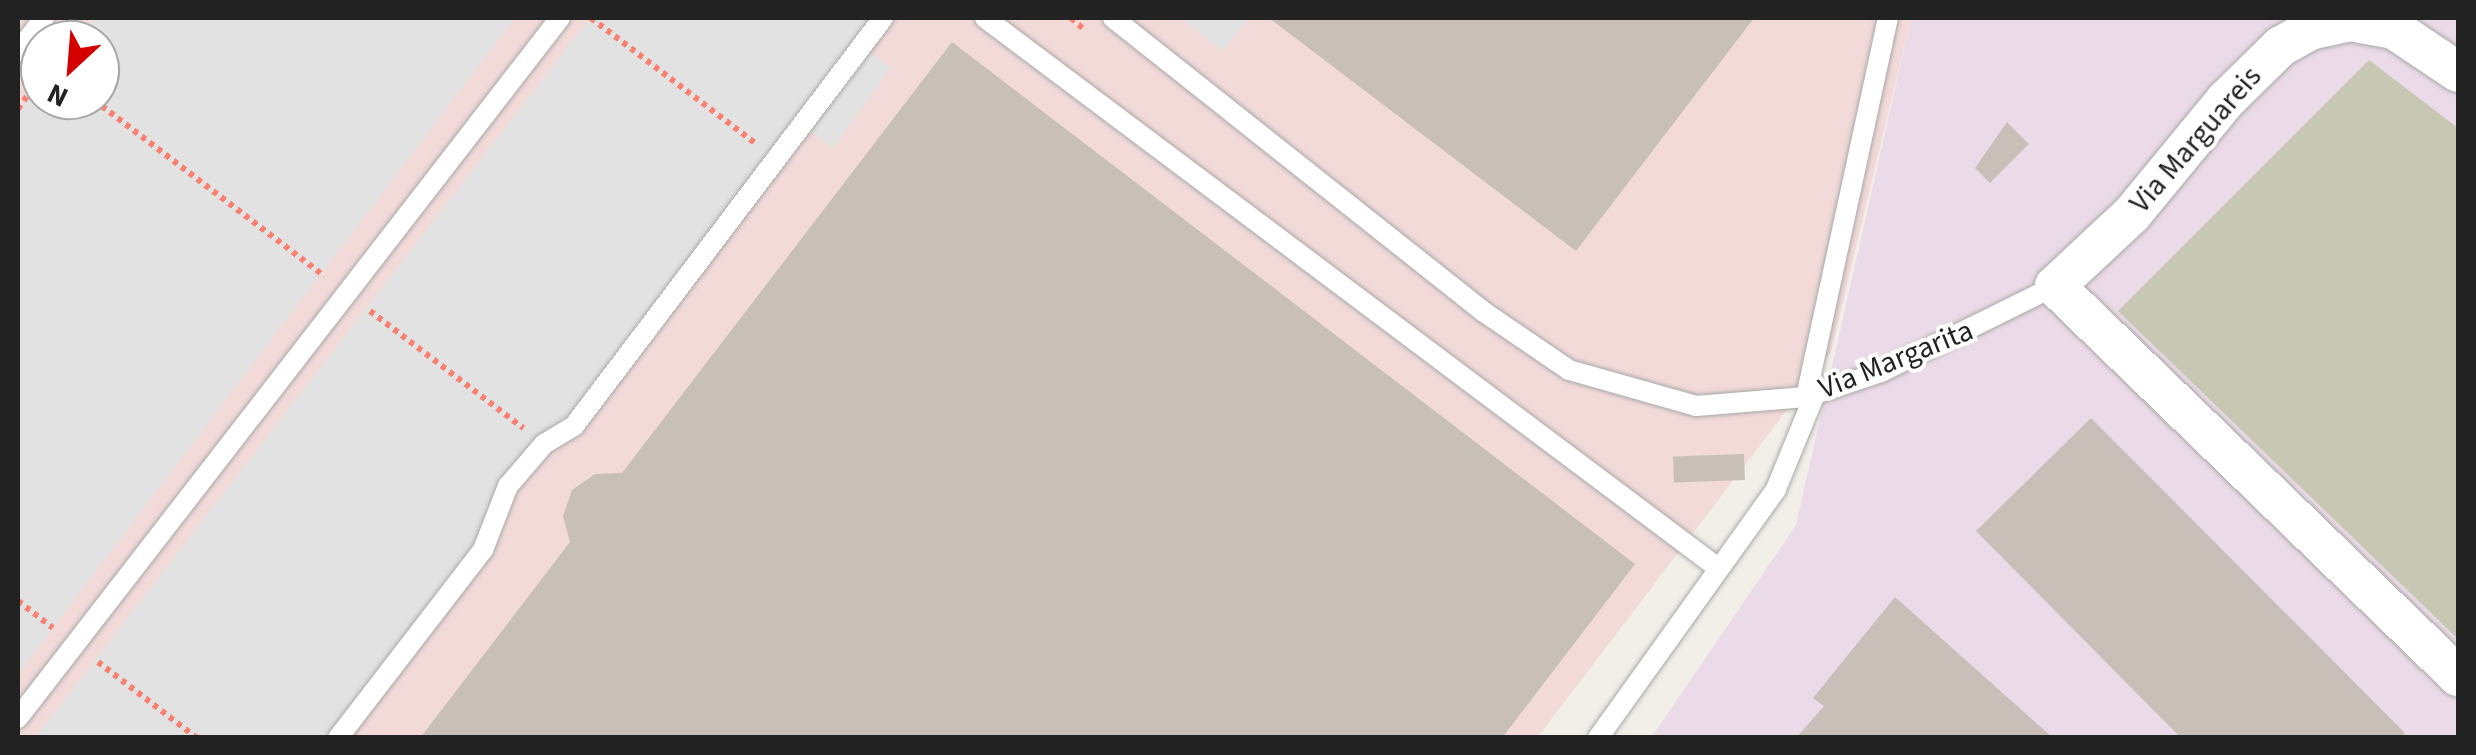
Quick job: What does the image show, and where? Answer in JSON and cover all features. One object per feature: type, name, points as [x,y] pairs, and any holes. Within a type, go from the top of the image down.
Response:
[{"type":"street","name":"Via Marguareis","points":[[2055,286],[2132,214],[2226,100],[2281,46],[2312,29],[2351,21],[2394,30],[2458,72]]},
{"type":"street","points":[[2055,286],[2458,676]]},
{"type":"lane","points":[[18,52],[44,18]]},
{"type":"lane","points":[[18,718],[560,18]]},
{"type":"lane","points":[[338,738],[484,550],[508,486],[544,444],[574,426],[883,18]]},
{"type":"lane","points":[[986,18],[1718,568]]},
{"type":"lane","name":"Via Margarita","points":[[1113,18],[1295,166],[1569,370],[1696,406],[1810,396],[1881,372],[2055,286]]},
{"type":"lane","points":[[1598,738],[1776,489],[1810,396],[1888,18]]},
{"type":"path","points":[[590,18],[776,159]]},
{"type":"path","points":[[120,120],[544,444]]},
{"type":"path","points":[[18,601],[197,738]]},
{"type":"shaded area","points":[[18,18],[1911,18],[1831,352],[1537,738],[18,737]]},
{"type":"shaded area","points":[[515,18],[18,674],[18,113],[20,110],[20,120],[120,120],[120,20],[89,20]]},
{"type":"shaded area","points":[[590,18],[876,18],[327,737],[35,738]]},
{"type":"shaded area","points":[[1181,18],[1249,18],[1222,51]]},
{"type":"shaded area","points":[[1911,18],[2458,18],[2458,737],[1651,738],[1796,525]]},
{"type":"shaded area","points":[[861,46],[891,68],[833,148],[803,126]]},
{"type":"shaded area","points":[[2369,60],[2458,128],[2458,639],[2118,311]]},
{"type":"building","points":[[1269,18],[1754,18],[1576,251]]},
{"type":"building","points":[[952,42],[1635,564],[1502,738],[420,738],[570,542],[563,516],[572,490],[595,474],[622,473]]},
{"type":"building","points":[[2007,122],[2029,144],[1990,183],[1975,168]]},
{"type":"building","points":[[2091,418],[2405,733],[2401,738],[2181,738],[1976,531]]},
{"type":"building","points":[[1744,454],[1745,480],[1674,482],[1673,456]]},
{"type":"building","points":[[1895,597],[2053,738],[1796,738],[1824,706],[1813,698]]}]
